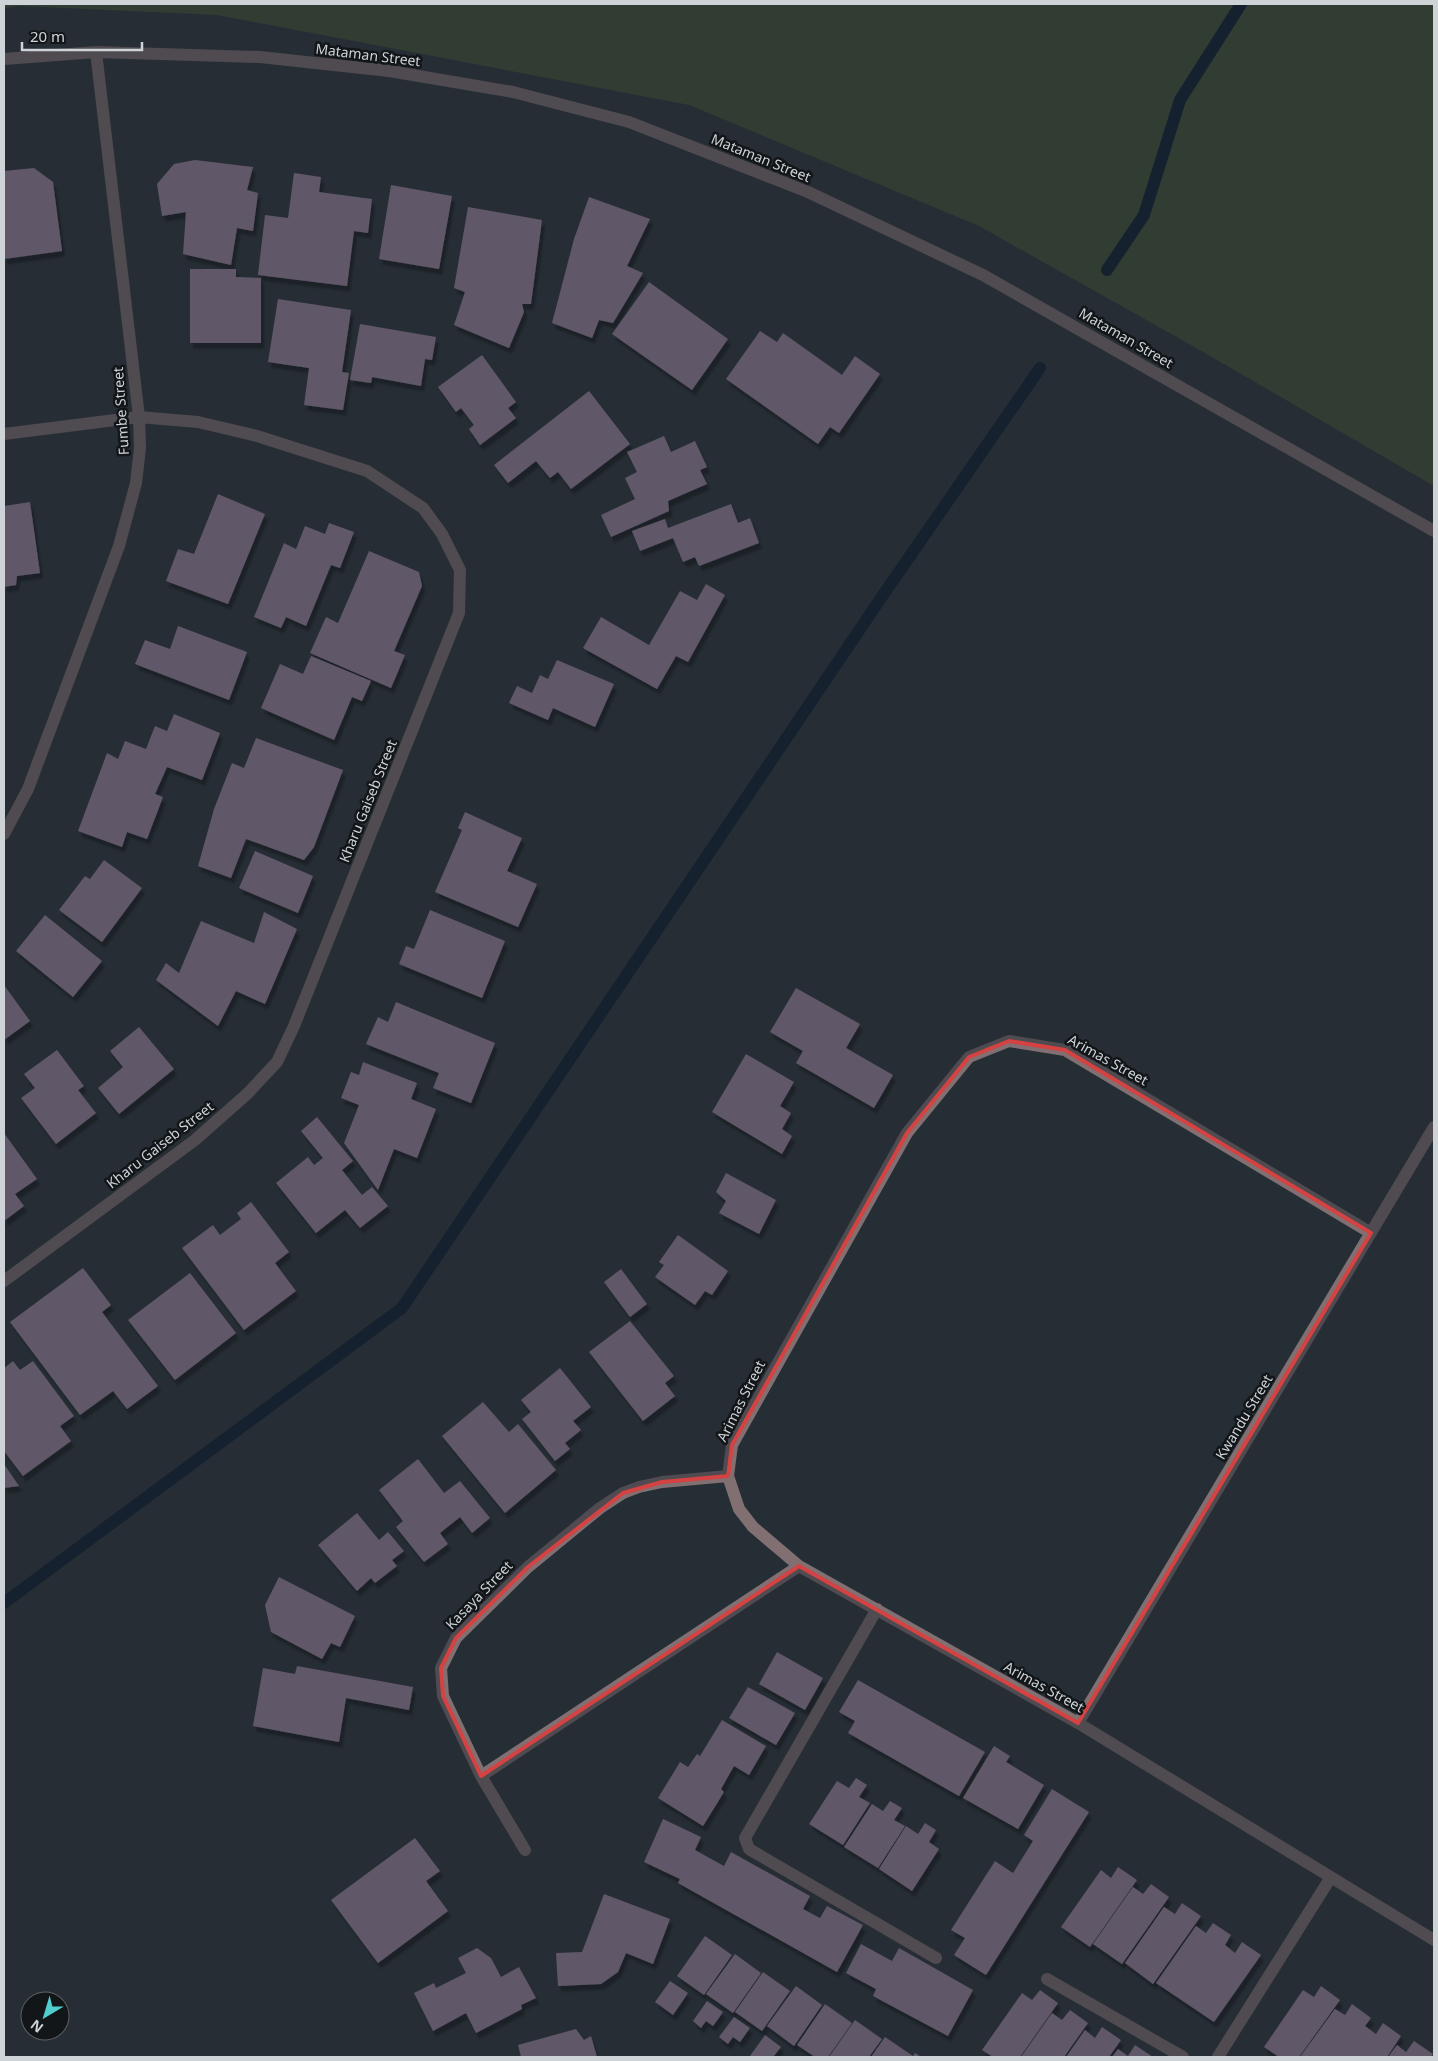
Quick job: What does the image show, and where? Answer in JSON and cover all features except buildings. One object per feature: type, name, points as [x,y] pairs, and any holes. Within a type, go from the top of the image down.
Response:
[{"type":"street","name":"Mataman Street","points":[[4,59],[96,52],[260,57],[389,71],[513,92],[629,122],[808,192],[983,275],[1434,531]]},
{"type":"street","name":"Fumbe Street","points":[[4,834],[28,789],[119,546],[136,483],[140,448],[139,417],[96,52]]},
{"type":"street","name":"Kharu Gaiseb Street","points":[[4,434],[139,417],[198,422],[257,436],[367,471],[423,508],[442,534],[460,570],[459,613],[297,1017],[277,1062],[247,1094],[195,1140],[4,1281]]},
{"type":"street","name":"Arimas Street","points":[[1371,1233],[1065,1050],[1009,1041],[969,1057],[907,1133],[732,1445],[728,1476],[739,1509],[753,1527],[799,1566],[1078,1723],[1434,1940]]},
{"type":"street","name":"Kwandu Street","points":[[1078,1723],[1434,1127]]},
{"type":"street","name":"Kasaya Street","points":[[525,1850],[481,1776],[443,1696],[441,1668],[456,1638],[528,1567],[600,1508],[623,1493],[662,1482],[728,1476]]},
{"type":"street","points":[[481,1776],[799,1566]]},
{"type":"street","points":[[877,1610],[747,1831],[745,1838],[749,1849],[936,1958]]},
{"type":"street","points":[[1218,2057],[1330,1877]]},
{"type":"street","points":[[1047,1979],[1183,2057]]},
{"type":"highlighted area","points":[[1009,1041],[1065,1050],[1371,1233],[1078,1723],[799,1566],[481,1776],[443,1696],[441,1668],[456,1638],[528,1567],[623,1493],[662,1482],[728,1476],[732,1445],[907,1133],[969,1057]]},
{"type":"green space","points":[[4,4],[1434,4],[1434,486],[1198,349],[979,226],[689,105],[217,15],[19,6],[4,8]]},
{"type":"waterway","points":[[1107,270],[1144,215],[1180,100],[1241,4]]},
{"type":"waterway","points":[[4,1603],[402,1308],[883,595],[1040,368]]}]
